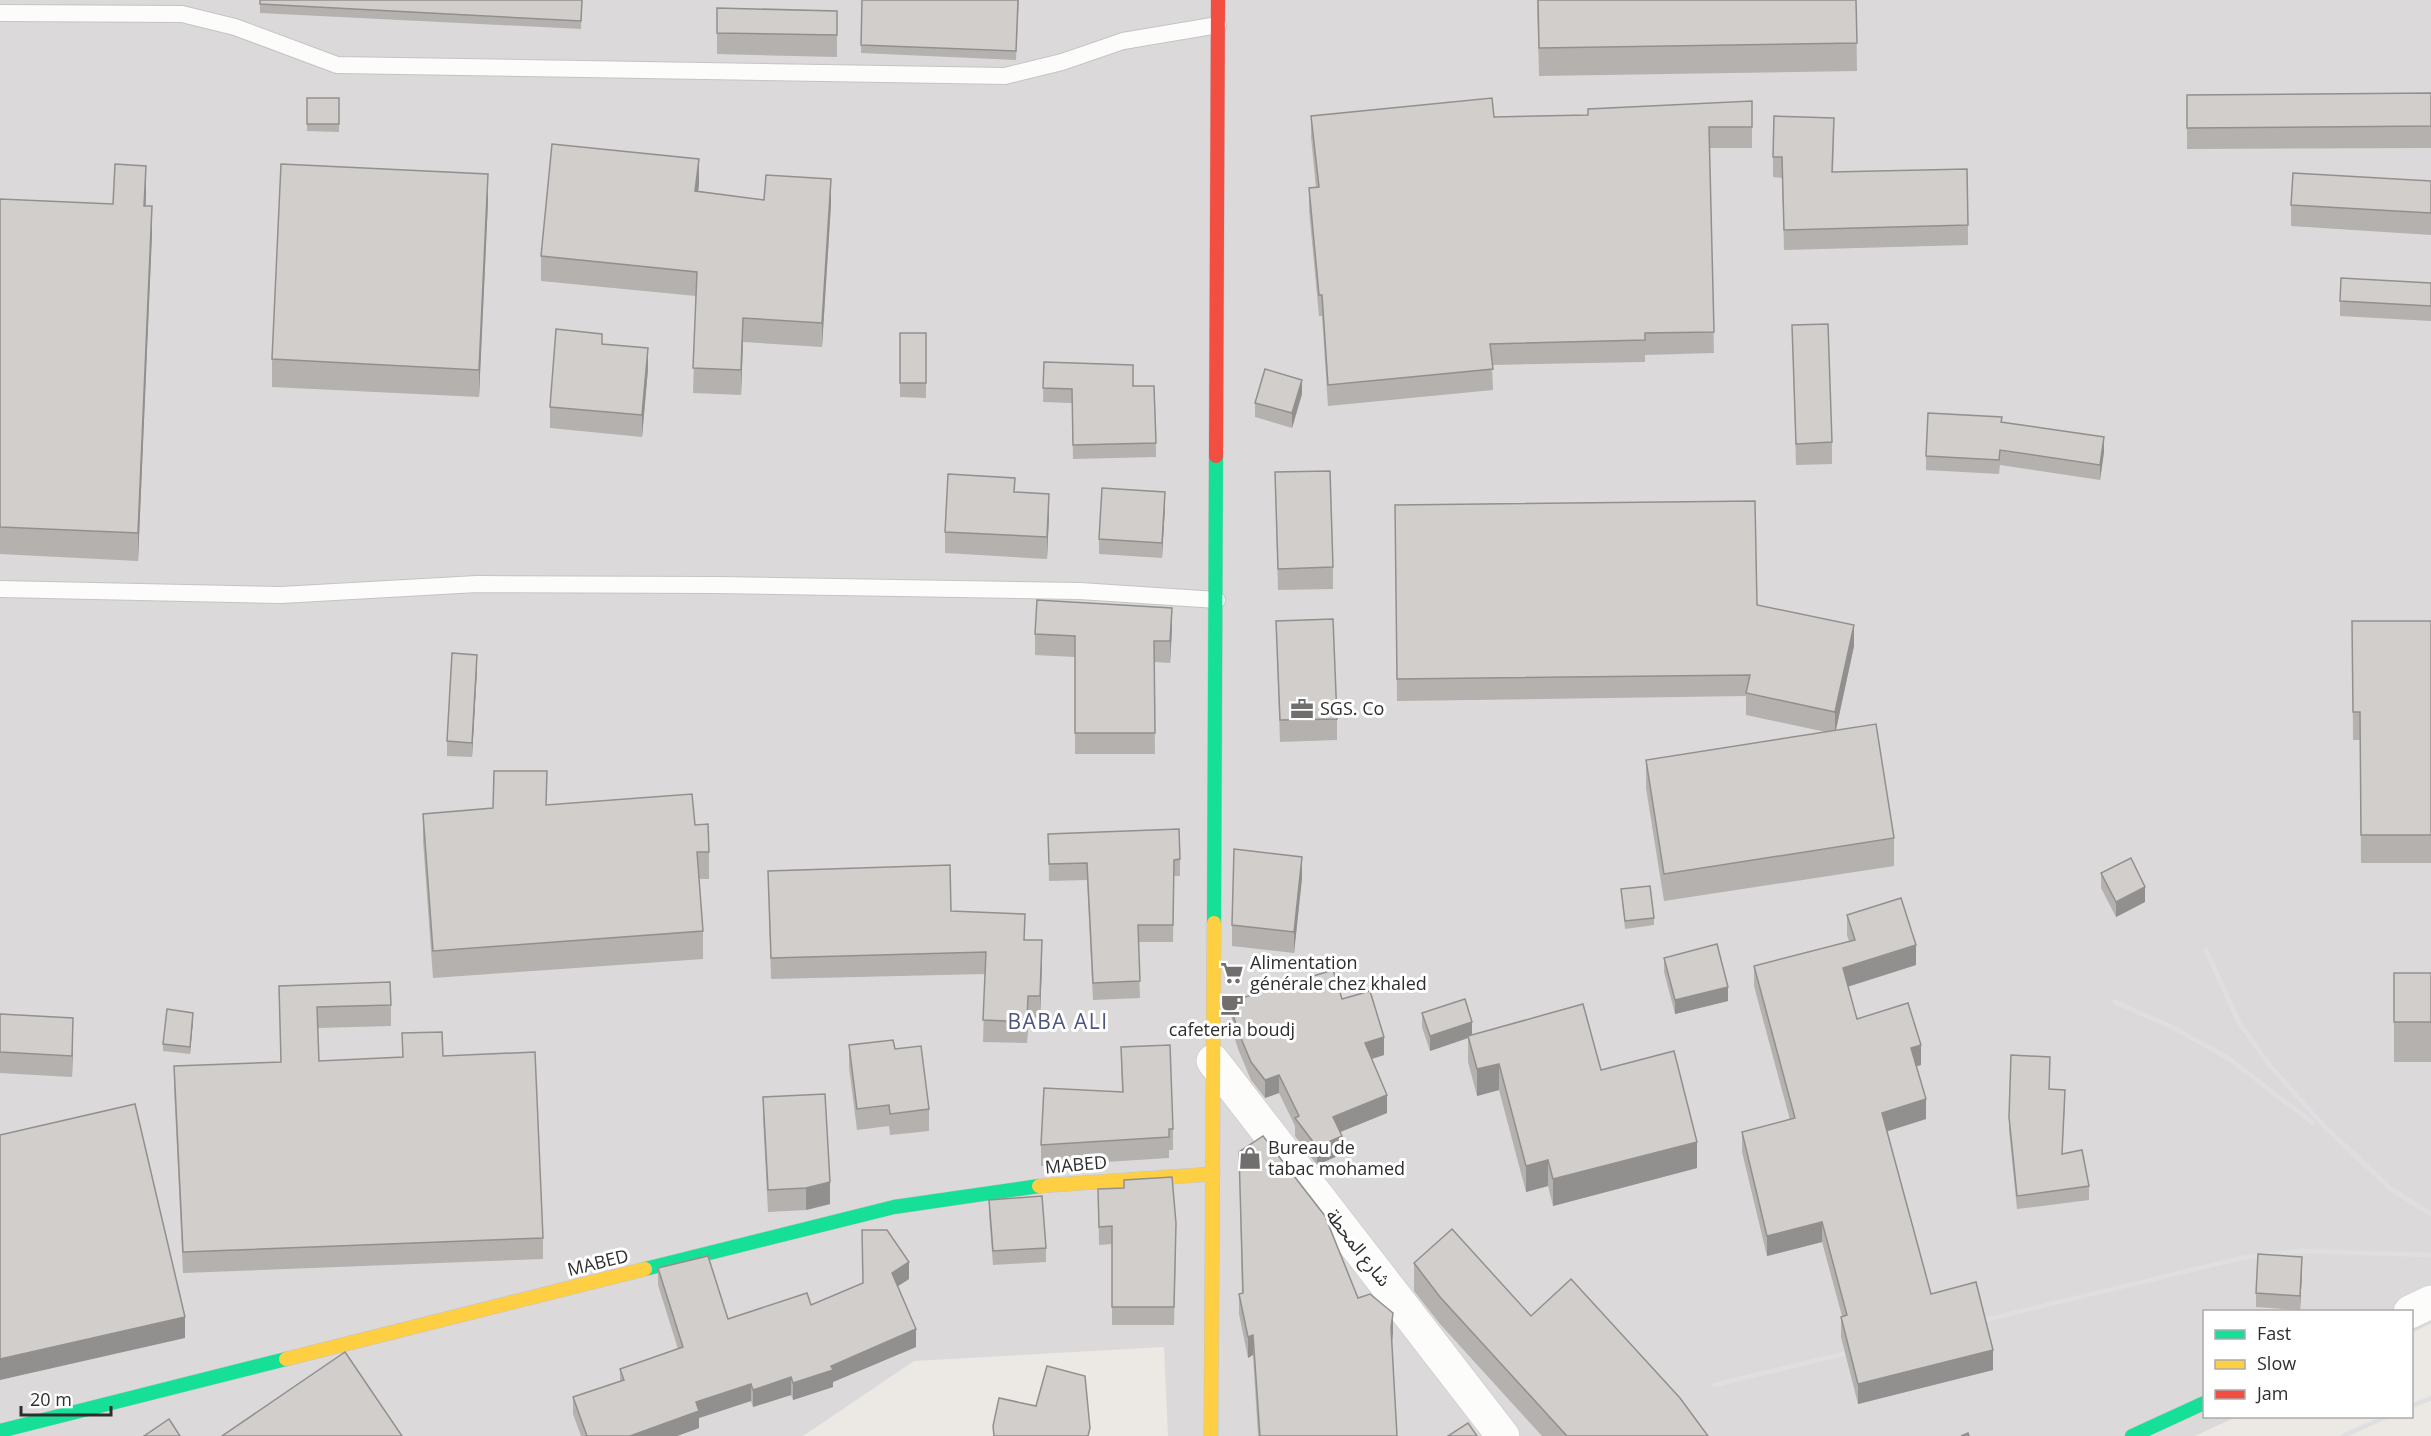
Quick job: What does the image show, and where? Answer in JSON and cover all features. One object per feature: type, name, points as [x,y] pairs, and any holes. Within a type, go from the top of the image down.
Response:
[{"type":"main road","points":[[1211,1436],[1218,0]]},
{"type":"main road","name":"MABED","points":[[0,1431],[894,1207],[1043,1185],[1213,1174]]},
{"type":"main road","points":[[2132,1436],[2203,1404]]},
{"type":"street","name":"شارع المحطة","points":[[1213,1060],[1503,1436]]},
{"type":"street","points":[[2412,1310],[2431,1302]]},
{"type":"lane","points":[[0,13],[182,14],[235,27],[337,65],[1005,76],[1062,62],[1123,41],[1218,25]]},
{"type":"lane","points":[[0,589],[282,596],[477,584],[714,585],[1080,591],[1216,600]]},
{"type":"shaded area","points":[[0,0],[2431,0],[2431,1323],[2413,1332],[2413,1310],[2203,1310],[2203,1418],[2234,1418],[2195,1436],[1168,1436],[1164,1347],[914,1361],[803,1436],[0,1436]]},
{"type":"building","points":[[260,0],[582,0],[581,21],[260,4]]},
{"type":"building","points":[[862,0],[1018,0],[1016,51],[861,45]]},
{"type":"building","points":[[1538,0],[1856,0],[1857,43],[1539,48]]},
{"type":"building","points":[[717,8],[837,11],[837,35],[717,33]]},
{"type":"building","points":[[2431,93],[2431,126],[2187,128],[2187,95]]},
{"type":"building","points":[[307,98],[339,98],[339,124],[307,124]]},
{"type":"building","points":[[1492,98],[1494,117],[1588,115],[1588,109],[1752,101],[1752,127],[1709,127],[1714,332],[1645,333],[1645,340],[1490,344],[1493,369],[1328,385],[1322,295],[1319,295],[1309,188],[1319,187],[1311,116]]},
{"type":"building","points":[[1774,116],[1834,118],[1832,172],[1967,169],[1968,225],[1784,230],[1782,157],[1773,157]]},
{"type":"building","points":[[552,144],[699,159],[695,191],[764,200],[766,175],[831,179],[822,323],[743,318],[741,370],[693,368],[697,272],[541,256]]},
{"type":"building","points":[[115,164],[146,166],[144,206],[152,206],[138,533],[0,527],[0,199],[113,204]]},
{"type":"building","points":[[281,164],[488,174],[479,370],[272,359]]},
{"type":"building","points":[[2293,173],[2431,181],[2431,213],[2291,205]]},
{"type":"building","points":[[2341,278],[2431,283],[2431,306],[2340,301]]},
{"type":"building","points":[[1828,324],[1832,442],[1796,444],[1792,325]]},
{"type":"building","points":[[556,329],[602,334],[602,344],[648,348],[642,415],[550,407]]},
{"type":"building","points":[[900,333],[926,333],[926,383],[900,383]]},
{"type":"building","points":[[1044,362],[1133,365],[1133,386],[1154,386],[1156,443],[1073,445],[1072,389],[1043,388]]},
{"type":"building","points":[[1265,369],[1302,380],[1292,413],[1255,403]]},
{"type":"building","points":[[1928,413],[2002,417],[2001,422],[2104,437],[2100,465],[2000,450],[1999,460],[1926,456]]},
{"type":"building","points":[[1330,471],[1333,567],[1278,569],[1275,472]]},
{"type":"building","points":[[948,474],[1015,478],[1014,492],[1049,494],[1047,537],[945,532]]},
{"type":"building","points":[[1102,488],[1165,492],[1162,543],[1099,539]]},
{"type":"building","points":[[1755,501],[1757,605],[1854,625],[1835,712],[1746,693],[1750,675],[1397,679],[1395,505]]},
{"type":"building","points":[[1037,600],[1172,608],[1170,641],[1154,641],[1155,733],[1075,733],[1075,636],[1035,634]]},
{"type":"building","points":[[1333,619],[1337,719],[1280,720],[1276,621]]},
{"type":"building","points":[[2352,621],[2431,621],[2431,835],[2361,835],[2360,712],[2353,712]]},
{"type":"building","points":[[452,653],[477,655],[472,743],[447,741]]},
{"type":"building","points":[[1876,724],[1894,838],[1664,874],[1646,760]]},
{"type":"building","points":[[494,771],[547,771],[546,805],[692,794],[695,825],[708,824],[709,852],[697,852],[703,931],[433,951],[423,814],[493,808]]},
{"type":"building","points":[[1179,829],[1180,859],[1174,860],[1173,925],[1138,925],[1140,981],[1093,983],[1087,863],[1049,864],[1048,834]]},
{"type":"building","points":[[1234,849],[1302,857],[1294,932],[1232,925]]},
{"type":"building","points":[[2131,858],[2145,887],[2116,902],[2101,873]]},
{"type":"building","points":[[950,865],[951,911],[1025,914],[1024,940],[1042,940],[1040,996],[1028,996],[1027,1022],[983,1020],[986,952],[771,958],[768,871]]},
{"type":"building","points":[[1650,886],[1654,918],[1625,921],[1621,889]]},
{"type":"building","points":[[1901,898],[1916,945],[1843,968],[1857,1019],[1908,1003],[1921,1045],[1911,1048],[1926,1099],[1882,1113],[1931,1294],[1976,1282],[1993,1350],[1858,1384],[1841,1317],[1847,1315],[1822,1222],[1767,1236],[1742,1132],[1795,1118],[1754,966],[1855,940],[1847,915]]},
{"type":"building","points":[[1717,944],[1728,987],[1675,1000],[1664,958]]},
{"type":"building","points":[[1333,970],[1342,999],[1370,991],[1384,1037],[1365,1043],[1387,1095],[1333,1117],[1342,1136],[1317,1147],[1295,1118],[1299,1116],[1279,1075],[1265,1080],[1251,1062],[1238,1031],[1232,1011],[1232,1001]]},
{"type":"building","points":[[2394,973],[2431,973],[2431,1022],[2394,1022]]},
{"type":"building","points":[[390,982],[391,1005],[317,1007],[319,1061],[403,1057],[402,1033],[442,1032],[443,1056],[535,1052],[543,1238],[183,1252],[174,1066],[281,1062],[279,986]]},
{"type":"building","points":[[1465,999],[1472,1022],[1430,1036],[1422,1013]]},
{"type":"building","points":[[1583,1004],[1601,1070],[1674,1051],[1697,1142],[1553,1179],[1548,1160],[1526,1166],[1499,1064],[1477,1069],[1468,1036]]},
{"type":"building","points":[[167,1009],[193,1013],[190,1047],[163,1044]]},
{"type":"building","points":[[0,1014],[73,1018],[72,1056],[0,1052]]},
{"type":"building","points":[[893,1040],[895,1049],[921,1046],[929,1109],[890,1114],[889,1105],[857,1109],[849,1045]]},
{"type":"building","points":[[1170,1045],[1173,1129],[1169,1129],[1169,1137],[1041,1145],[1044,1088],[1123,1092],[1121,1047]]},
{"type":"building","points":[[2011,1055],[2050,1057],[2049,1089],[2065,1090],[2062,1154],[2082,1150],[2089,1186],[2017,1196],[2009,1117]]},
{"type":"building","points":[[825,1094],[830,1182],[806,1188],[768,1190],[763,1097]]},
{"type":"building","points":[[135,1104],[185,1317],[0,1359],[0,1135]]},
{"type":"building","points":[[1263,1136],[1325,1216],[1358,1298],[1370,1294],[1393,1313],[1391,1328],[1397,1436],[1260,1436],[1253,1335],[1248,1337],[1239,1294],[1243,1293],[1239,1152]]},
{"type":"building","points":[[1172,1177],[1176,1223],[1174,1307],[1112,1307],[1112,1226],[1099,1227],[1098,1189],[1124,1188],[1124,1180]]},
{"type":"building","points":[[1042,1196],[1046,1248],[993,1251],[989,1200]]},
{"type":"building","points":[[1452,1229],[1531,1316],[1571,1279],[1680,1398],[1708,1436],[1567,1436],[1440,1297],[1414,1263]]},
{"type":"building","points":[[862,1230],[887,1230],[909,1262],[892,1273],[916,1329],[831,1366],[833,1370],[793,1383],[791,1377],[753,1390],[751,1384],[696,1402],[699,1411],[630,1436],[587,1436],[573,1397],[624,1380],[620,1369],[683,1347],[658,1268],[708,1256],[728,1319],[807,1293],[811,1305],[863,1283]]},
{"type":"building","points":[[2258,1254],[2302,1257],[2300,1296],[2256,1293]]},
{"type":"building","points":[[345,1352],[402,1436],[222,1436]]},
{"type":"building","points":[[1047,1366],[1085,1376],[1090,1428],[1088,1436],[994,1436],[993,1426],[999,1398],[1036,1406]]},
{"type":"building","points":[[169,1419],[180,1436],[144,1436]]},
{"type":"building","points":[[1468,1423],[1477,1436],[1448,1436]]},
{"type":"railway","points":[[2206,950],[2238,1021],[2271,1067],[2324,1126],[2391,1189],[2431,1214]]},
{"type":"railway","points":[[2115,1002],[2172,1027],[2228,1058],[2313,1123]]},
{"type":"railway","points":[[1968,1324],[2241,1258],[2302,1251],[2431,1255]]},
{"type":"railway","points":[[1714,1385],[1860,1350]]},
{"type":"railway","points":[[2413,1406],[2431,1398]]},
{"type":"railway","points":[[2343,1436],[2384,1418]]},
{"type":"traffic: fast","points":[[1214,923],[1216,456]]},
{"type":"traffic: fast","points":[[645,1269],[894,1207],[1039,1186]]},
{"type":"traffic: fast","points":[[0,1431],[286,1359]]},
{"type":"traffic: fast","points":[[2132,1436],[2203,1403]]},
{"type":"traffic: slow","points":[[1211,1436],[1214,923]]},
{"type":"traffic: slow","points":[[1039,1186],[1213,1174]]},
{"type":"traffic: slow","points":[[286,1359],[645,1269]]},
{"type":"traffic: jam","points":[[1216,456],[1218,0]]},
{"type":"place","name":"SGS. Co","points":[[1302,709]]},
{"type":"place","name":"Alimentation générale chez khaled","points":[[1232,973]]},
{"type":"place","name":"cafeteria boudj","points":[[1232,1004]]},
{"type":"place","name":"Bureau de tabac mohamed","points":[[1250,1158]]},
{"type":"district","name":"BABA ALI","points":[[1058,1022]]}]
